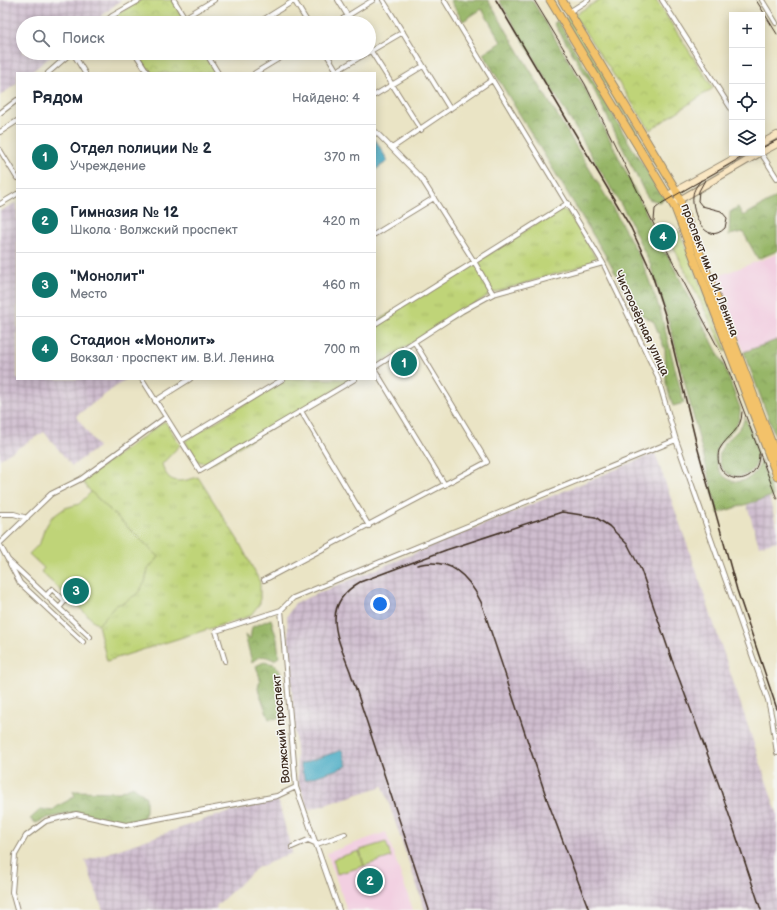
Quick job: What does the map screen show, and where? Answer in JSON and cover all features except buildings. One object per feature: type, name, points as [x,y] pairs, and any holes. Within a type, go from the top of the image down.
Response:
[{"type":"main road","name":"проспект им. В.И. Ленина","points":[[550,0],[673,204],[777,476]]},
{"type":"main road","name":"проспект им. В.И. Ленина","points":[[562,0],[676,190],[777,457]]},
{"type":"main road","points":[[560,18],[569,12]]},
{"type":"street","points":[[112,16],[140,0]]},
{"type":"street","points":[[174,0],[183,16]]},
{"type":"street","points":[[187,16],[214,0]]},
{"type":"street","points":[[269,16],[295,0],[304,16]]},
{"type":"street","points":[[338,0],[348,15],[373,0]]},
{"type":"street","points":[[383,0],[450,109]]},
{"type":"street","name":"Чистоозёрная улица","points":[[444,0],[603,263],[657,375],[676,440],[768,700],[777,752]]},
{"type":"street","points":[[569,12],[588,0]]},
{"type":"street","points":[[662,0],[729,105]]},
{"type":"street","points":[[762,0],[776,23]]},
{"type":"street","points":[[376,47],[403,32]]},
{"type":"street","points":[[49,72],[64,60]]},
{"type":"street","points":[[77,60],[84,72]]},
{"type":"street","points":[[140,60],[147,72]]},
{"type":"street","points":[[211,60],[217,72]]},
{"type":"street","points":[[257,72],[276,60]]},
{"type":"street","points":[[330,60],[336,72],[355,60]]},
{"type":"street","points":[[375,60],[421,130]]},
{"type":"street","points":[[376,94],[424,66]]},
{"type":"street","points":[[392,148],[421,130],[492,80]]},
{"type":"street","points":[[0,113],[16,101]]},
{"type":"street","points":[[0,132],[16,123]]},
{"type":"street","points":[[376,132],[421,178],[493,294]]},
{"type":"street","points":[[765,142],[777,135]]},
{"type":"street","points":[[765,151],[777,144]]},
{"type":"street","points":[[0,150],[16,176]]},
{"type":"street","points":[[668,195],[738,156]]},
{"type":"street","points":[[673,204],[756,156]]},
{"type":"street","points":[[763,156],[777,178]]},
{"type":"street","points":[[0,204],[16,195]]},
{"type":"street","points":[[376,233],[434,198]]},
{"type":"street","points":[[376,323],[475,263],[568,203]]},
{"type":"street","points":[[376,367],[462,311],[493,294],[603,263]]},
{"type":"street","points":[[264,580],[487,462],[415,343]]},
{"type":"street","points":[[376,370],[445,485]]},
{"type":"street","points":[[143,380],[200,471],[353,380]]},
{"type":"street","points":[[155,401],[188,380]]},
{"type":"street","points":[[181,441],[281,380]]},
{"type":"street","points":[[301,412],[368,526]]},
{"type":"street","points":[[84,642],[20,583],[0,544],[52,494],[81,479],[166,417]]},
{"type":"street","points":[[225,661],[216,631],[281,610],[293,598],[676,440]]},
{"type":"street","points":[[0,514],[14,514],[27,518]]},
{"type":"street","points":[[8,560],[90,637]]},
{"type":"street","points":[[20,583],[25,576]]},
{"type":"street","points":[[46,596],[52,588],[65,600],[59,608]]},
{"type":"street","points":[[52,602],[59,595]]},
{"type":"street","name":"Волжский проспект","points":[[281,610],[296,788],[339,910]]},
{"type":"street","points":[[17,910],[12,892],[15,855],[26,836],[46,821],[76,814],[126,825],[277,796],[296,788]]},
{"type":"street","points":[[292,846],[308,840],[317,844],[345,834]]},
{"type":"shaded area","points":[[0,0],[121,0],[102,16],[16,16],[16,60],[46,60],[31,72],[16,72],[16,84],[0,96]]},
{"type":"shaded area","points":[[15,203],[16,205],[16,380],[125,380],[76,416],[98,447],[72,466],[44,432],[0,459],[0,211]]},
{"type":"shaded area","points":[[777,254],[777,340],[744,352],[715,277]]},
{"type":"shaded area","points":[[655,453],[694,564],[777,813],[777,910],[425,910],[383,786],[309,810],[298,782],[287,616],[295,603]]},
{"type":"shaded area","points":[[769,497],[777,527],[777,541],[759,546],[747,505]]},
{"type":"shaded area","points":[[278,799],[292,853],[257,868],[217,905],[216,910],[103,910],[85,861],[209,818]]},
{"type":"shaded area","points":[[386,832],[413,910],[347,910],[327,853]]},
{"type":"green space","points":[[141,0],[173,0],[183,16],[114,16]]},
{"type":"green space","points":[[450,0],[488,0],[610,203],[641,259],[660,310],[684,403],[673,406],[666,384],[665,350],[654,322],[637,312],[604,253],[483,54],[501,42],[482,9],[463,21]]},
{"type":"green space","points":[[499,0],[532,0],[583,85],[653,227],[651,228],[664,253],[667,254],[723,363],[740,408],[737,424],[719,445],[717,450],[716,457],[718,467],[723,475],[729,479],[736,481],[744,480],[751,477],[757,470],[761,460],[773,496],[718,513],[671,329],[650,264],[627,215]]},
{"type":"green space","points":[[599,0],[656,0],[713,88],[650,130],[574,15]]},
{"type":"green space","points":[[567,17],[569,17],[668,184],[566,20]]},
{"type":"green space","points":[[558,21],[631,146],[665,198],[659,202],[649,199],[645,193],[591,84],[554,23]]},
{"type":"green space","points":[[141,60],[209,60],[216,72],[148,72]]},
{"type":"green space","points":[[777,197],[777,251],[758,259],[743,232],[729,235],[730,212],[738,207],[743,216]]},
{"type":"green space","points":[[559,209],[568,212],[598,261],[492,293],[376,365],[376,321],[474,264]]},
{"type":"green space","points":[[679,231],[727,351],[725,351],[668,236]]},
{"type":"green space","points":[[777,340],[777,441],[744,352]]},
{"type":"green space","points":[[283,380],[351,380],[210,464],[197,461],[185,441]]},
{"type":"green space","points":[[745,417],[754,439],[757,452],[756,463],[752,471],[745,475],[730,475],[723,470],[720,462],[720,452],[725,443],[740,428]]},
{"type":"green space","points":[[165,421],[180,445],[162,464],[165,471],[168,476],[176,481],[198,477],[238,540],[260,582],[260,603],[250,616],[107,661],[98,625],[116,604],[125,602],[145,582],[148,569],[159,557],[91,492],[82,481]]},
{"type":"green space","points":[[91,492],[159,557],[148,569],[145,582],[138,593],[125,602],[116,605],[98,625],[41,572],[44,568],[29,554],[40,543],[44,530],[51,518],[65,508],[79,504]]},
{"type":"green space","points":[[271,619],[277,639],[279,657],[274,660],[262,656],[252,662],[245,635],[250,639],[252,627]]},
{"type":"green space","points":[[264,662],[274,664],[280,671],[283,718],[269,719],[258,689],[260,678],[256,666]]},
{"type":"green space","points":[[133,786],[146,797],[146,811],[143,819],[126,823],[78,812],[47,818],[36,823],[30,819],[41,809],[52,811],[72,798],[75,796],[73,791],[119,792]]},
{"type":"green space","points":[[386,842],[391,857],[364,866],[360,850]]},
{"type":"green space","points":[[359,851],[364,866],[337,874],[333,859]]},
{"type":"water","points":[[376,141],[388,161],[376,169]]},
{"type":"water","points":[[342,750],[347,766],[305,780],[300,764]]},
{"type":"tram line","points":[[534,0],[585,84],[659,235],[725,361],[777,499]]},
{"type":"tram line","points":[[756,0],[777,34]]},
{"type":"tram line","points":[[765,146],[777,140]]},
{"type":"tram line","points":[[654,221],[655,209],[662,203],[744,156]]},
{"type":"tram line","points":[[701,180],[693,194],[694,211],[701,226],[706,231],[718,233],[725,228],[727,218],[721,211],[702,206],[698,201],[699,191],[705,180]]},
{"type":"tram line","points":[[742,412],[740,424],[719,450],[718,461],[722,470],[728,476],[736,479],[744,478],[752,474],[757,466],[759,454]]},
{"type":"railway","points":[[496,0],[631,228],[651,271],[666,318],[697,446],[737,590],[777,709]]},
{"type":"railway","points":[[429,910],[350,671],[340,646],[335,622],[336,611],[340,601],[348,591],[360,582],[446,550],[562,512],[595,517],[609,526],[628,545],[641,570],[672,660],[719,785],[761,910]]},
{"type":"railway","points":[[417,565],[429,563],[439,564],[456,570],[464,576],[476,592],[481,602],[548,802],[589,910]]},
{"type":"place","name":"Стадион «Монолит»","points":[[663,237]]},
{"type":"place","name":"Отдел полиции № 2","points":[[404,363]]},
{"type":"place","name":"\"Монолит\"","points":[[76,591]]},
{"type":"place","name":"Гимназия № 12","points":[[370,881]]}]
